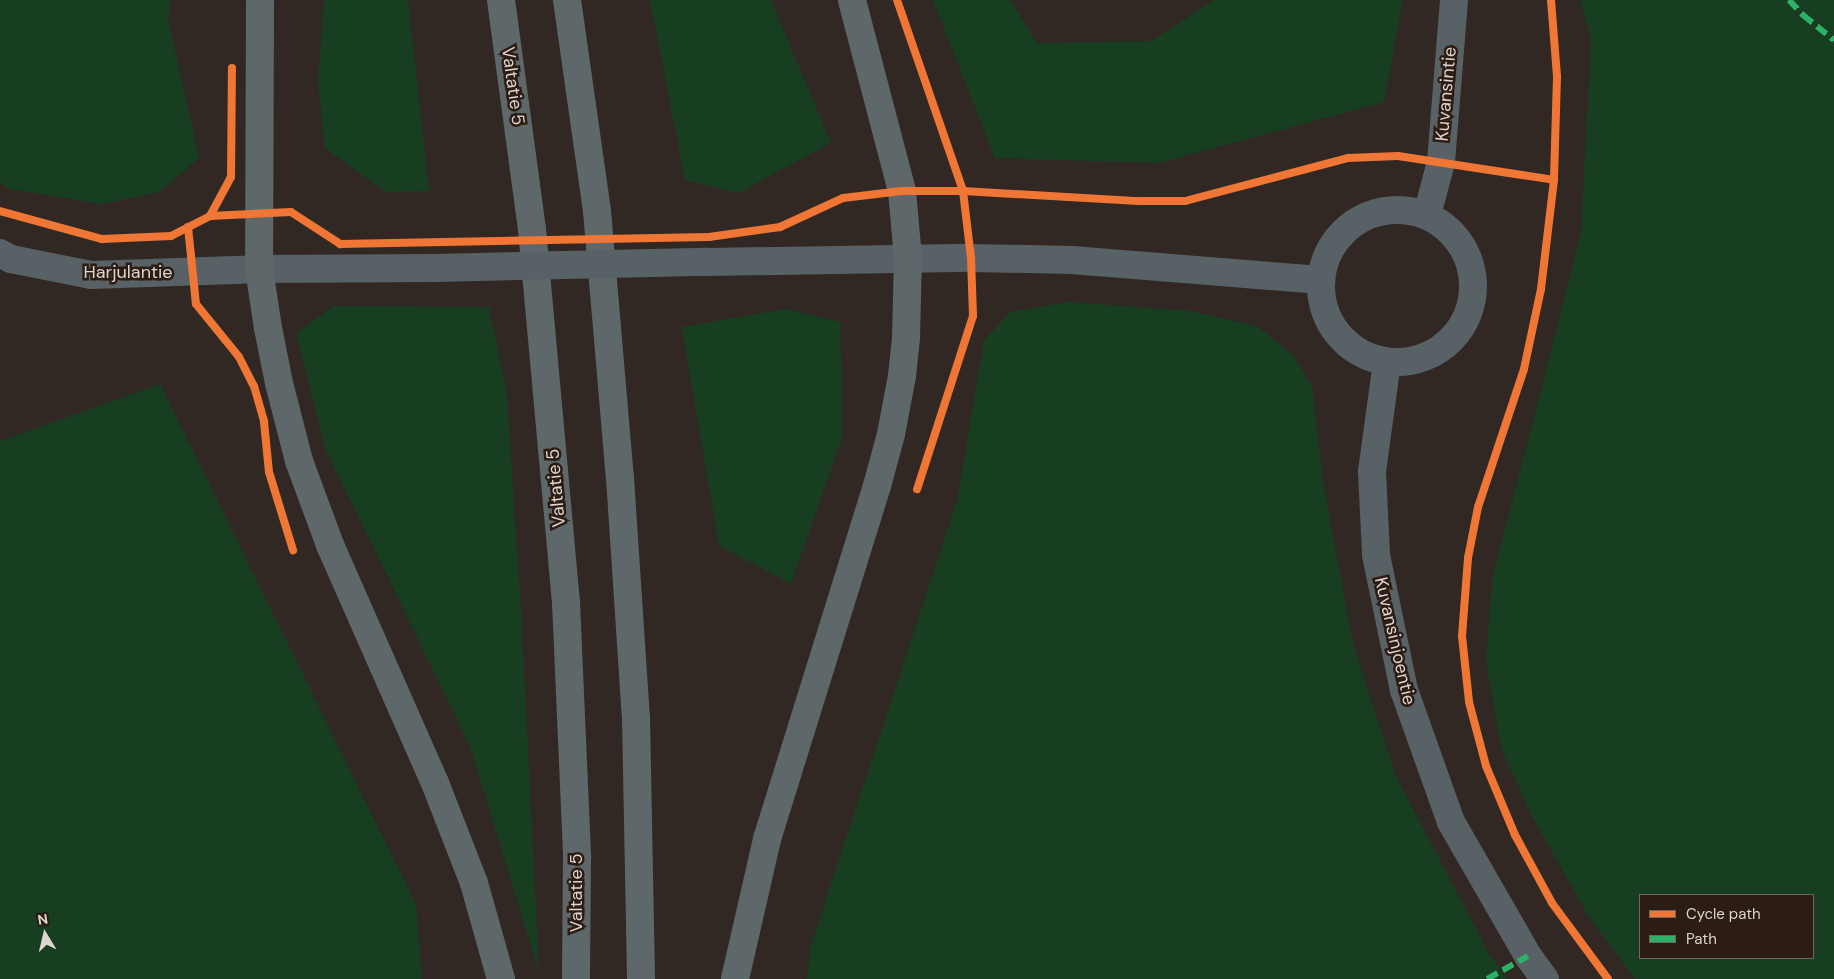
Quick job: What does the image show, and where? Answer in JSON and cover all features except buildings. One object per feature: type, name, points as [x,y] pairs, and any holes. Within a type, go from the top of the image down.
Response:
[{"type":"highway","points":[[260,0],[259,269],[268,328],[299,461],[330,545],[434,783],[474,883],[501,979]]},
{"type":"highway","name":"Valtatie 5","points":[[501,0],[532,229],[566,602],[577,858],[576,979]]},
{"type":"highway","points":[[567,0],[597,211],[620,478],[636,717],[642,979]]},
{"type":"highway","points":[[735,979],[768,839],[877,486],[891,434],[906,338],[908,258],[902,191],[852,0]]},
{"type":"street","name":"Kuvansintie","points":[[1427,216],[1441,162],[1454,0]]},
{"type":"street","points":[[1404,210],[1427,216],[1448,228],[1463,247],[1466,254],[1472,270],[1474,294],[1467,318],[1454,338],[1434,353],[1412,361],[1387,362],[1365,355],[1346,342],[1331,324],[1323,303],[1321,280],[1327,256],[1339,236],[1358,220],[1380,211],[1404,210]]},
{"type":"street","name":"Harjulantie","points":[[0,253],[11,259],[91,275],[259,269],[436,268],[908,258],[1072,260],[1321,280]]},
{"type":"street","name":"Kuvansinjoentie","points":[[1387,362],[1372,472],[1376,555],[1404,690],[1451,822],[1528,956],[1544,979]]},
{"type":"green space","points":[[0,0],[171,0],[168,19],[199,158],[159,192],[102,204],[9,189],[0,182]]},
{"type":"green space","points":[[324,0],[408,0],[429,191],[386,192],[325,148],[318,82]]},
{"type":"green space","points":[[650,0],[771,0],[831,143],[738,193],[685,180]]},
{"type":"green space","points":[[933,0],[1010,0],[1037,43],[1151,41],[1214,0],[1403,0],[1384,102],[1159,163],[995,158]]},
{"type":"green space","points":[[1580,0],[1834,0],[1834,979],[1635,979],[1589,917],[1533,818],[1501,748],[1486,661],[1492,581],[1581,233],[1591,41]]},
{"type":"green space","points":[[1068,302],[1189,311],[1257,326],[1293,355],[1312,387],[1323,482],[1353,644],[1396,776],[1489,954],[1507,979],[807,979],[811,945],[958,498],[984,340],[1011,312]]},
{"type":"green space","points":[[334,306],[489,307],[507,394],[522,628],[539,972],[470,746],[326,450],[296,333]]},
{"type":"green space","points":[[786,309],[840,322],[843,435],[791,584],[719,546],[682,327]]},
{"type":"green space","points":[[160,384],[416,904],[422,979],[0,979],[0,441]]},
{"type":"marked path","points":[[1789,0],[1803,15],[1834,40]]},
{"type":"marked path","points":[[1487,979],[1528,956]]},
{"type":"cycle path","points":[[897,0],[963,191],[971,258],[973,316],[917,489]]},
{"type":"cycle path","points":[[1551,0],[1557,77],[1554,180],[1541,289],[1524,369],[1478,507],[1468,558],[1462,636],[1469,702],[1486,766],[1515,835],[1552,903],[1608,979]]},
{"type":"cycle path","points":[[0,211],[102,239],[171,236],[210,216],[231,177],[232,68]]},
{"type":"cycle path","points":[[210,216],[291,212],[340,244],[709,237],[780,227],[843,198],[902,191],[963,191],[1139,201],[1185,201],[1348,158],[1398,156],[1554,180]]},
{"type":"cycle path","points":[[188,227],[196,304],[239,357],[254,386],[264,422],[269,472],[293,550]]}]
